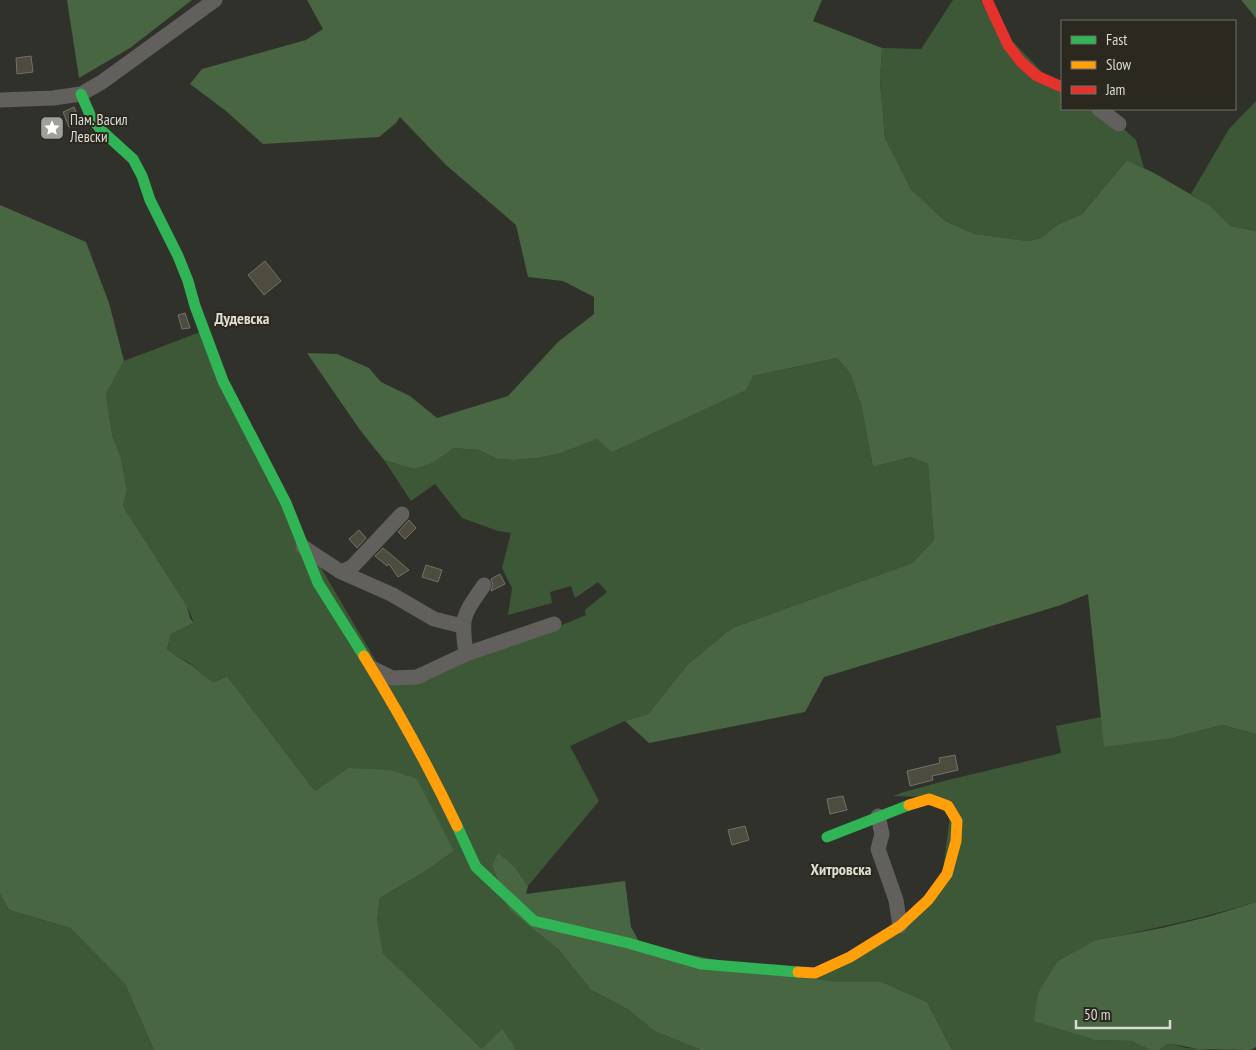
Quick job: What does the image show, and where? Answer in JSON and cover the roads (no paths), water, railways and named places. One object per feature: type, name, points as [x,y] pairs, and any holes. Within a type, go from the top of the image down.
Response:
[{"type":"street","points":[[0,100],[53,98],[81,94],[102,82],[215,0]]},
{"type":"street","points":[[992,2],[1008,45],[1020,62],[1038,76],[1061,87]]},
{"type":"street","points":[[81,94],[91,117],[101,130],[133,159],[142,176],[150,200],[178,256],[188,281],[194,306],[223,381],[286,503],[318,583],[374,669],[437,784],[476,867],[534,921],[628,943],[701,964],[815,973],[850,957],[900,926],[928,900],[947,874],[956,841],[957,821],[948,806],[930,799],[878,816],[827,837]]},
{"type":"street","points":[[1100,110],[1119,124]]},
{"type":"street","points":[[340,572],[352,567],[402,514]]},
{"type":"street","points":[[303,547],[340,572],[391,594],[434,619],[462,626]]},
{"type":"street","points":[[466,654],[462,626],[465,612],[484,585]]},
{"type":"street","points":[[374,669],[392,678],[417,677],[466,654],[554,624]]},
{"type":"street","points":[[878,816],[882,834],[878,849],[896,900],[900,926]]},
{"type":"place","name":"Пам. Васил Левски","points":[[52,128]]},
{"type":"district","name":"Дудевска","points":[[242,318]]},
{"type":"district","name":"Хитровска","points":[[841,869]]}]
